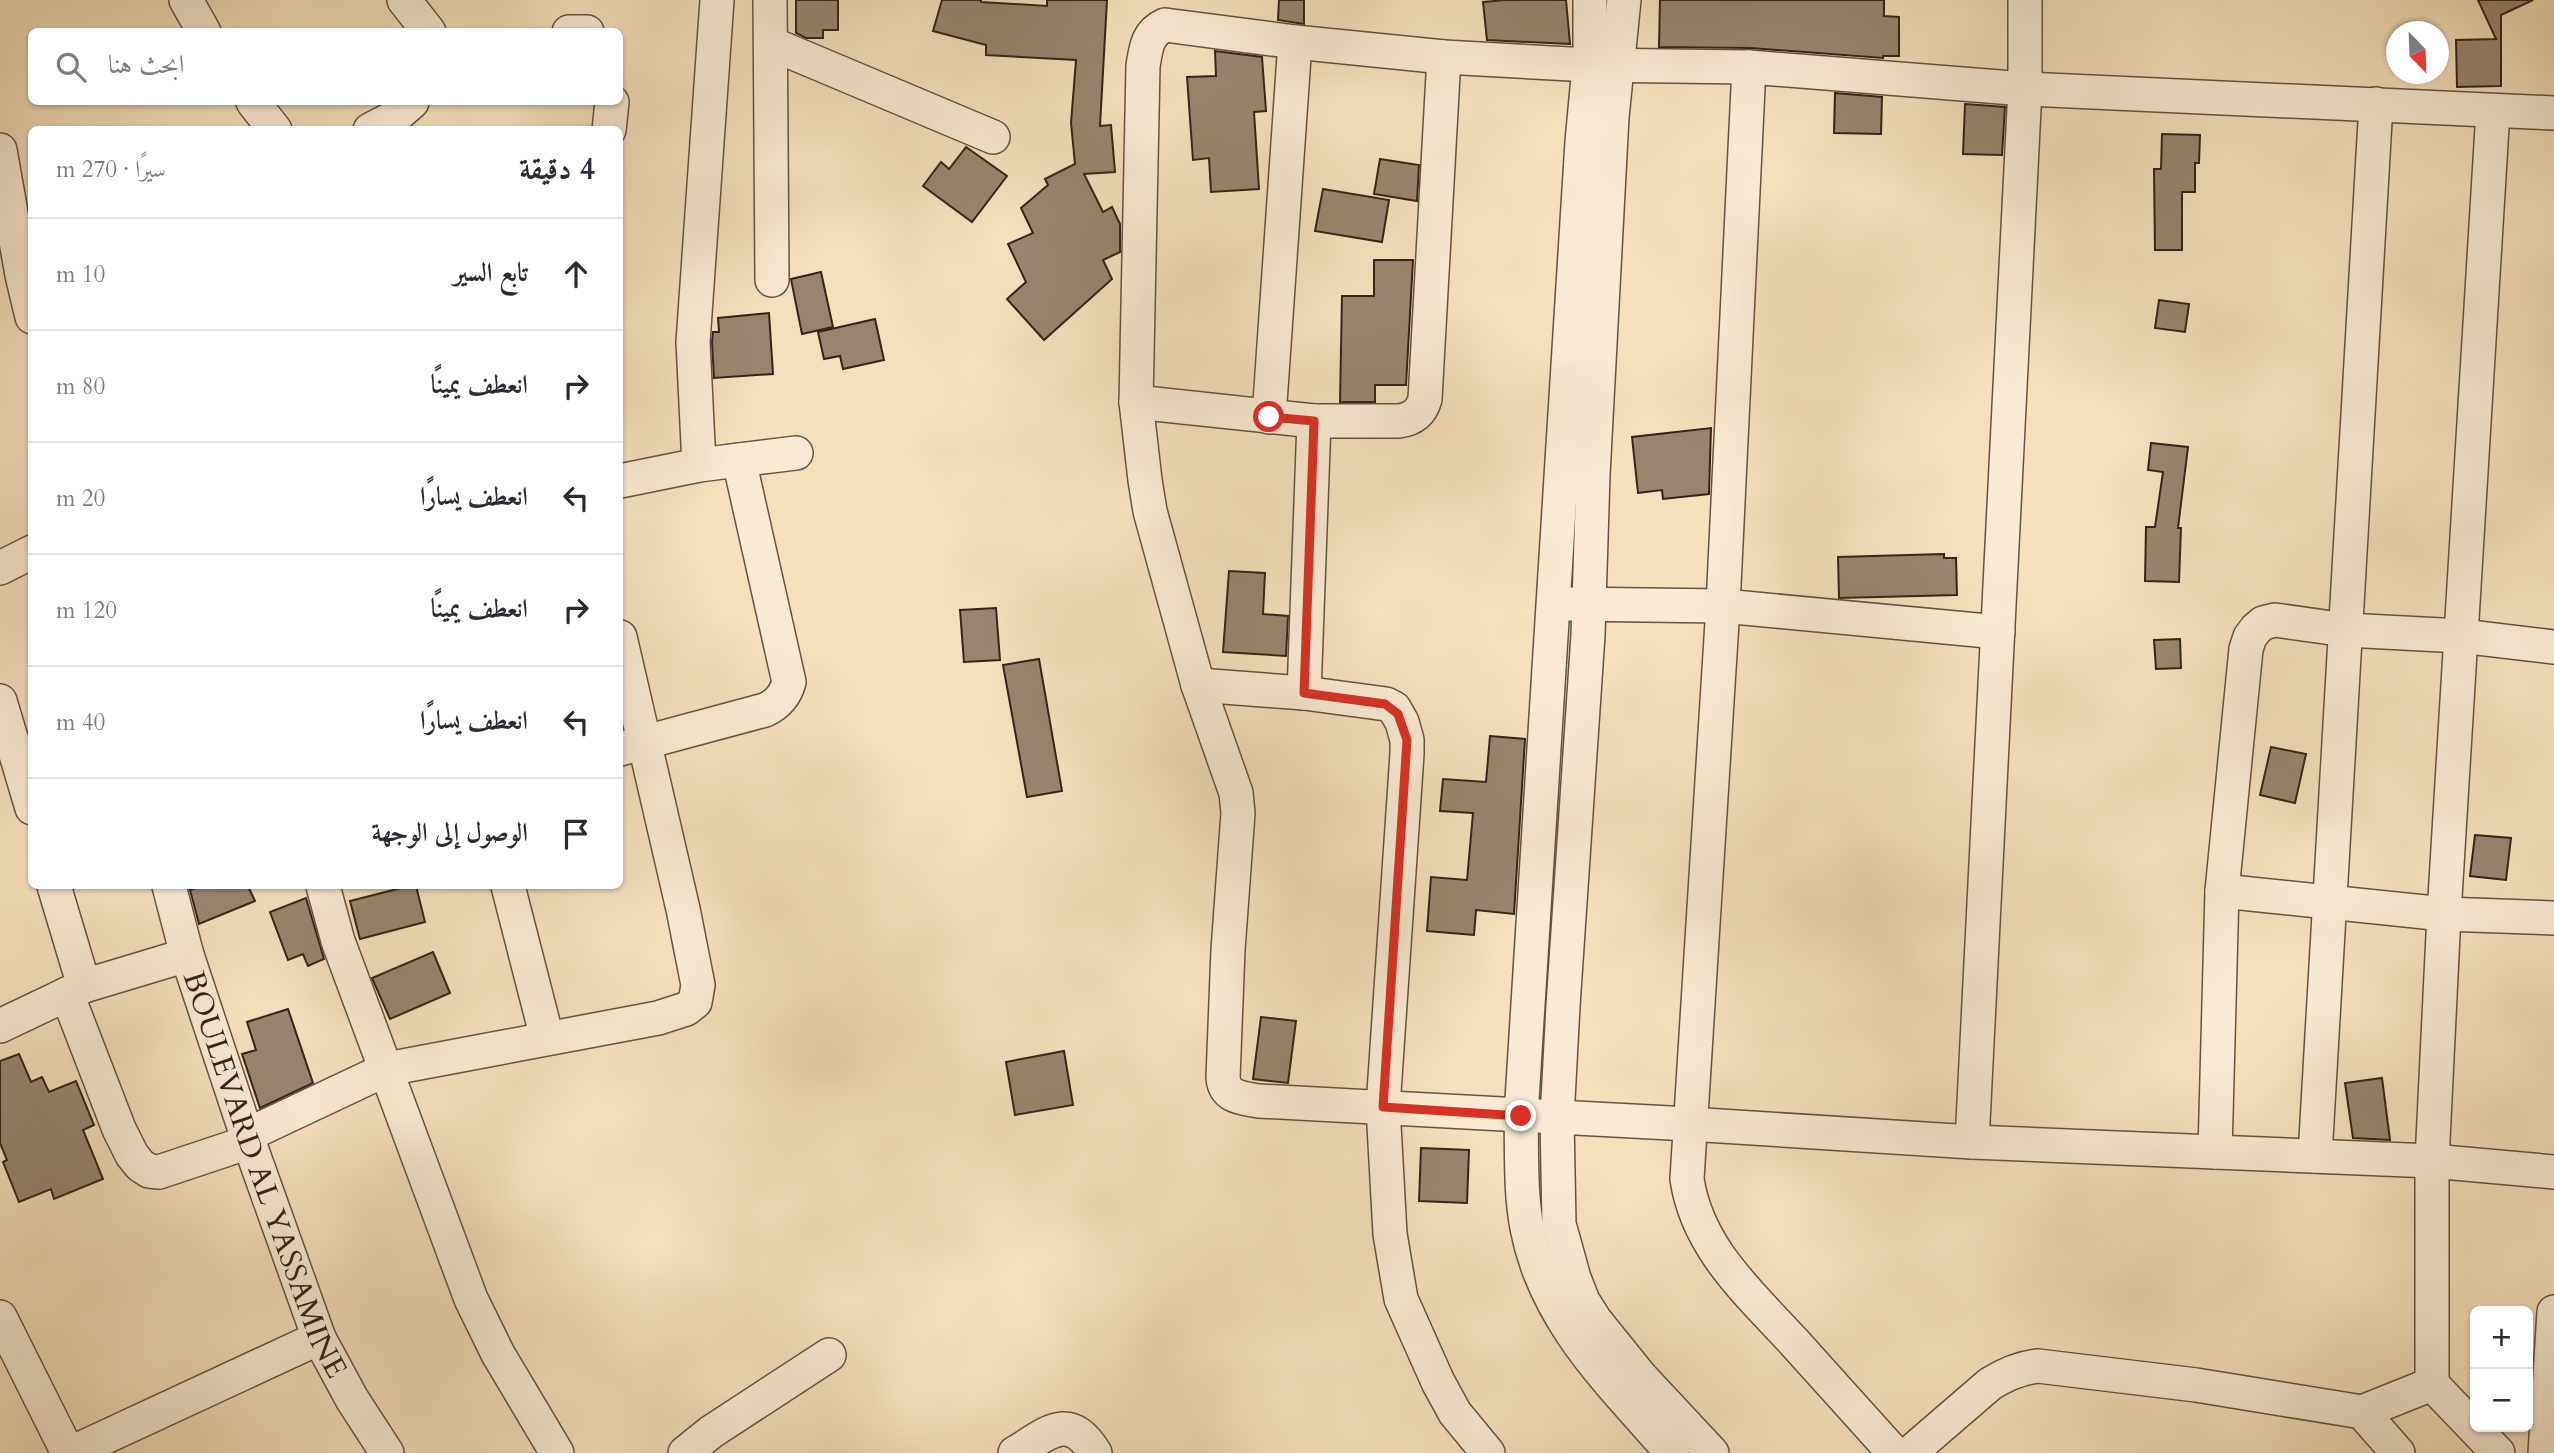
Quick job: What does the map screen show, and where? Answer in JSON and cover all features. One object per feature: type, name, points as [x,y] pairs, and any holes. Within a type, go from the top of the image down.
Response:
[{"type":"street","points":[[186,0],[202,28]]},
{"type":"street","points":[[404,0],[426,28]]},
{"type":"street","points":[[699,465],[693,342],[717,0]]},
{"type":"street","points":[[770,0],[772,280]]},
{"type":"street","points":[[1590,0],[1612,117],[1589,605],[1557,1118],[1559,1224],[1567,1259],[1583,1301],[1609,1340],[1712,1453]]},
{"type":"street","points":[[1624,0],[1603,64],[1581,156],[1521,1116],[1524,1207],[1539,1275],[1573,1337],[1672,1453]]},
{"type":"street","points":[[1972,1142],[2025,89],[2025,0]]},
{"type":"street","points":[[2554,113],[2025,89],[1749,67],[1444,57],[1165,25],[1150,36],[1143,66],[1136,402],[1150,511],[1198,685],[1238,802],[1223,1078],[1225,1088],[1234,1096],[1259,1101],[1972,1142],[2432,1161],[2554,1172]]},
{"type":"street","points":[[1269,417],[1295,42]]},
{"type":"street","points":[[772,44],[993,137]]},
{"type":"street","points":[[1136,402],[1314,421],[1409,420],[1423,406],[1427,375],[1444,57]]},
{"type":"street","points":[[1749,67],[1723,606],[1687,1179],[1699,1223],[1717,1256],[1894,1453]]},
{"type":"street","points":[[2315,1156],[2375,104]]},
{"type":"street","points":[[255,105],[272,126]]},
{"type":"street","points":[[378,126],[396,117],[409,105]]},
{"type":"street","points":[[609,126],[612,105]]},
{"type":"street","points":[[2493,111],[2444,914],[2432,1161],[2432,1384],[2498,1453]]},
{"type":"street","points":[[0,150],[20,202],[28,279]]},
{"type":"street","points":[[1304,693],[1314,421]]},
{"type":"street","points":[[623,480],[699,465],[796,453]]},
{"type":"street","points":[[632,746],[765,710],[777,705],[787,689],[789,682],[739,460]]},
{"type":"street","points":[[0,568],[28,554]]},
{"type":"street","points":[[1554,603],[1723,606],[1998,632]]},
{"type":"street","points":[[2215,1152],[2222,891],[2246,649],[2250,637],[2269,620],[2346,630],[2461,636],[2554,647]]},
{"type":"street","points":[[55,889],[75,990],[119,1129],[140,1166],[149,1171],[159,1172],[248,1138],[387,1069],[658,1017],[686,1009],[695,1002],[698,994],[683,909],[632,746],[623,664]]},
{"type":"street","points":[[1198,685],[1304,693],[1385,704],[1398,714],[1405,730],[1407,754],[1383,1107],[1390,1234],[1401,1299],[1438,1382],[1455,1413],[1488,1453]]},
{"type":"street","points":[[0,701],[28,795]]},
{"type":"street","name":"BOULEVARD AL YASSAMINE","points":[[170,889],[187,955],[319,1338],[352,1399],[387,1453]]},
{"type":"street","points":[[324,889],[338,941],[471,1299],[498,1354],[557,1453]]},
{"type":"street","points":[[509,889],[547,1038]]},
{"type":"street","points":[[2222,891],[2444,914],[2554,918]]},
{"type":"street","points":[[0,1026],[75,990],[187,955]]},
{"type":"street","points":[[2545,1453],[2554,1312]]},
{"type":"street","points":[[0,1317],[69,1453],[319,1338]]},
{"type":"street","points":[[685,1453],[719,1443],[829,1355]]},
{"type":"street","points":[[1910,1453],[1990,1384],[2005,1374],[2038,1366],[2196,1385],[2361,1412],[2432,1384]]},
{"type":"street","points":[[2361,1412],[2398,1453]]},
{"type":"street","points":[[1015,1453],[1056,1429],[1067,1427],[1081,1435],[1095,1453]]},
{"type":"building","points":[[796,0],[838,0],[838,30],[823,30],[823,38],[806,38],[796,33]]},
{"type":"building","points":[[942,0],[981,0],[1047,6],[1047,0],[1107,0],[1100,126],[1111,125],[1115,172],[1084,174],[1103,212],[1112,207],[1120,224],[1120,252],[1103,260],[1112,279],[1044,340],[1007,299],[1026,282],[1008,244],[1033,233],[1021,208],[1048,185],[1045,179],[1075,164],[1071,123],[1076,60],[986,55],[986,45],[933,31]]},
{"type":"building","points":[[1279,0],[1304,0],[1304,24],[1278,20]]},
{"type":"building","points":[[1566,0],[1570,44],[1487,40],[1483,2]]},
{"type":"building","points":[[1660,0],[1884,0],[1884,16],[1899,17],[1899,56],[1883,58],[1750,48],[1659,47]]},
{"type":"building","points":[[2478,0],[2533,0],[2501,15],[2501,86],[2457,87],[2456,40],[2496,39]]},
{"type":"building","points":[[1215,51],[1262,57],[1266,111],[1254,112],[1259,189],[1211,192],[1209,158],[1193,160],[1187,77],[1216,76]]},
{"type":"building","points":[[1835,93],[1882,97],[1881,134],[1834,133]]},
{"type":"building","points":[[1965,104],[2005,107],[2002,155],[1963,154]]},
{"type":"building","points":[[2162,134],[2200,135],[2199,163],[2195,163],[2195,192],[2182,192],[2182,250],[2155,250],[2154,169],[2161,169]]},
{"type":"building","points":[[966,147],[1007,176],[972,222],[923,186],[941,162],[949,169]]},
{"type":"building","points":[[1380,159],[1419,165],[1417,201],[1374,194]]},
{"type":"building","points":[[1323,189],[1389,200],[1382,242],[1315,231]]},
{"type":"building","points":[[1374,260],[1413,260],[1406,385],[1375,385],[1375,402],[1340,402],[1342,296],[1374,296]]},
{"type":"building","points":[[821,272],[833,327],[802,334],[791,279]]},
{"type":"building","points":[[2159,300],[2189,304],[2185,332],[2155,328]]},
{"type":"building","points":[[769,313],[773,374],[714,378],[712,342],[713,332],[719,332],[718,318]]},
{"type":"building","points":[[875,319],[884,360],[843,369],[840,356],[824,359],[818,332]]},
{"type":"building","points":[[1711,428],[1709,494],[1663,499],[1662,490],[1638,493],[1632,437]]},
{"type":"building","points":[[2151,443],[2188,447],[2178,528],[2181,528],[2179,582],[2145,581],[2146,527],[2155,527],[2163,472],[2148,470]]},
{"type":"building","points":[[1944,554],[1944,558],[1956,558],[1957,595],[1839,598],[1838,557]]},
{"type":"building","points":[[1229,571],[1265,573],[1263,614],[1288,616],[1286,656],[1223,652]]},
{"type":"building","points":[[996,608],[1000,660],[964,662],[960,610]]},
{"type":"building","points":[[2180,639],[2181,668],[2156,669],[2154,640]]},
{"type":"building","points":[[1039,659],[1062,791],[1027,797],[1003,665]]},
{"type":"building","points":[[1490,736],[1525,739],[1514,914],[1476,910],[1474,935],[1427,931],[1431,877],[1467,880],[1473,813],[1440,811],[1443,779],[1486,782]]},
{"type":"building","points":[[2271,747],[2306,754],[2295,803],[2260,795]]},
{"type":"building","points":[[2475,835],[2511,838],[2506,880],[2470,876]]},
{"type":"building","points":[[249,889],[255,901],[199,924],[190,890]]},
{"type":"building","points":[[397,889],[417,889],[425,922],[360,939],[350,901]]},
{"type":"building","points":[[306,898],[324,959],[308,966],[303,954],[288,960],[270,912]]},
{"type":"building","points":[[433,952],[450,993],[390,1019],[372,978]]},
{"type":"building","points":[[288,1009],[313,1083],[260,1108],[242,1054],[256,1050],[247,1022]]},
{"type":"building","points":[[1261,1017],[1296,1021],[1288,1083],[1253,1079]]},
{"type":"building","points":[[1064,1051],[1073,1105],[1015,1115],[1006,1062]]},
{"type":"building","points":[[19,1054],[31,1082],[42,1077],[49,1092],[76,1081],[94,1125],[83,1130],[103,1179],[54,1199],[51,1189],[19,1202],[3,1162],[7,1160],[0,1143],[0,1061]]},
{"type":"building","points":[[2382,1078],[2390,1140],[2353,1138],[2345,1083]]},
{"type":"building","points":[[1421,1148],[1469,1150],[1467,1203],[1419,1201]]},
{"type":"route","points":[[1269,417],[1314,421],[1304,693],[1385,704],[1394,708],[1407,740],[1383,1107],[1521,1116]]}]
